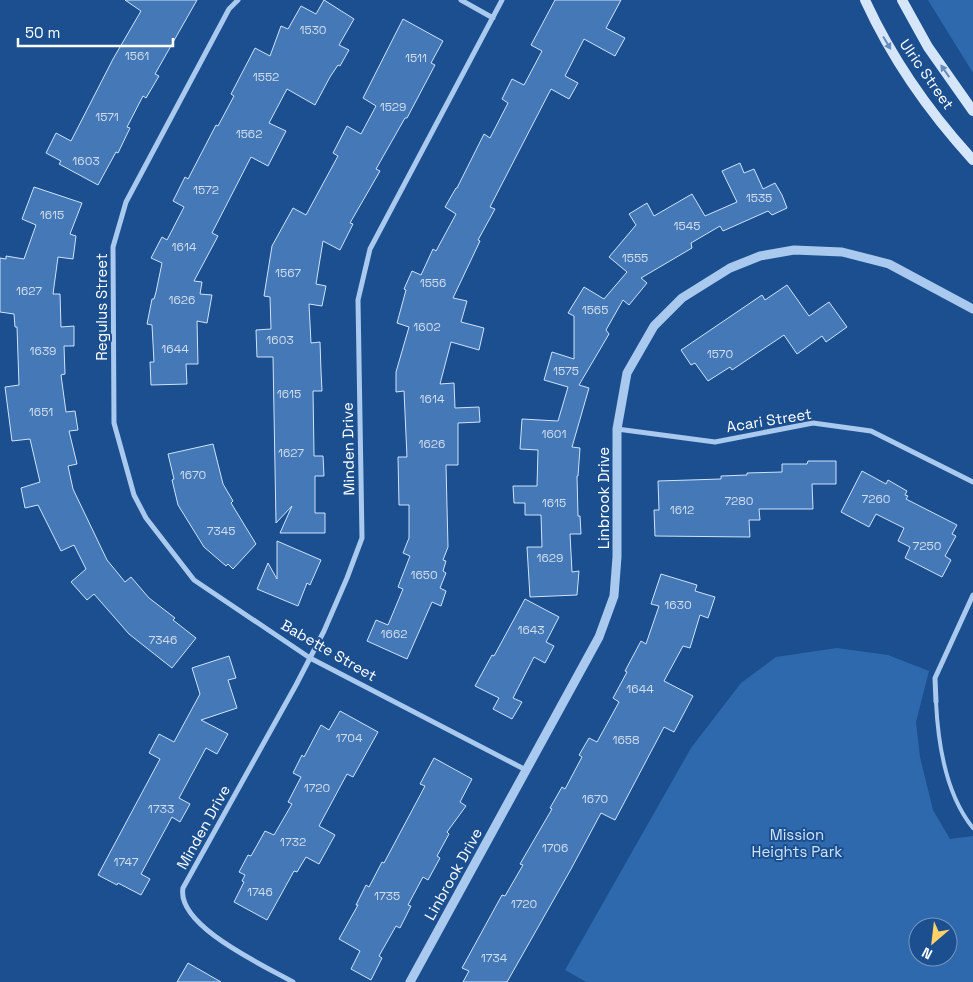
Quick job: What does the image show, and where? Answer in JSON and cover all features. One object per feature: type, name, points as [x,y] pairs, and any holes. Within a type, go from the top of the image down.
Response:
[{"type":"main road","name":"Ulric Street","points":[[865,0],[877,27],[912,84],[973,160]]},
{"type":"main road","name":"Ulric Street","points":[[902,0],[928,47],[973,111]]},
{"type":"street","name":"Regulus Street","points":[[146,518],[134,495],[114,423],[112,247],[126,202],[229,9],[238,0]]},
{"type":"street","points":[[461,0],[493,18]]},
{"type":"street","name":"Minden Drive","points":[[293,982],[229,947],[194,919],[182,895],[183,888],[310,658],[348,578],[362,538],[358,300],[370,249],[502,0]]},
{"type":"street","name":"Linbrook Drive","points":[[410,982],[600,637],[614,596],[617,557],[617,429],[627,373],[654,326],[682,298],[730,268],[760,256],[794,250],[842,252],[889,264],[973,310]]},
{"type":"street","name":"Acari Street","points":[[617,429],[715,442],[813,424],[871,431],[973,482]]},
{"type":"street","name":"Babette Street","points":[[146,518],[194,580],[310,658],[526,770]]},
{"type":"street","points":[[936,702],[934,678],[973,595]]},
{"type":"lane","points":[[936,702],[937,727],[954,798],[973,828]]},
{"type":"green space","points":[[928,0],[973,0],[973,73]]},
{"type":"green space","name":"Mission Heights Park","points":[[837,648],[888,655],[929,671],[916,722],[920,757],[933,810],[950,839],[973,836],[973,982],[586,982],[565,970],[691,748],[741,683],[776,657]]},
{"type":"building","points":[[125,0],[197,0],[155,74],[159,76],[146,98],[143,96],[127,127],[130,128],[118,153],[116,152],[98,185],[59,164],[61,161],[46,153],[56,133],[71,141],[113,59],[141,11]]},
{"type":"building","points":[[324,0],[354,19],[339,45],[349,50],[340,66],[338,65],[330,77],[315,105],[287,89],[269,123],[286,131],[268,166],[251,157],[212,233],[218,236],[194,281],[202,282],[200,294],[212,295],[207,323],[197,321],[198,364],[186,364],[187,384],[151,385],[150,362],[154,362],[152,325],[147,324],[162,263],[151,258],[162,237],[167,240],[184,207],[173,201],[185,177],[188,179],[216,125],[218,126],[234,96],[231,94],[255,48],[270,56],[281,26],[288,29],[301,6],[316,14]]},
{"type":"building","points":[[555,0],[621,0],[606,28],[625,38],[615,56],[584,39],[565,76],[578,83],[569,99],[551,89],[490,207],[495,209],[478,240],[480,241],[453,298],[467,301],[461,322],[484,328],[479,350],[451,342],[440,384],[454,383],[455,408],[479,407],[480,422],[458,423],[458,465],[446,465],[448,547],[443,560],[446,561],[443,571],[446,573],[440,588],[446,591],[441,606],[432,602],[407,659],[367,641],[376,620],[388,625],[403,589],[398,587],[410,556],[403,553],[409,538],[409,505],[399,505],[398,457],[407,457],[404,391],[396,392],[396,372],[409,327],[397,323],[406,290],[404,289],[412,271],[421,275],[433,249],[436,251],[456,214],[445,207],[457,188],[484,134],[490,138],[508,103],[502,99],[512,79],[524,85],[542,51],[531,45]]},
{"type":"building","points":[[403,19],[443,41],[431,63],[435,65],[407,118],[405,118],[376,169],[380,171],[350,223],[353,224],[340,250],[323,241],[316,284],[326,286],[322,306],[309,304],[311,343],[320,342],[322,391],[313,391],[314,456],[323,456],[324,476],[315,476],[315,513],[325,513],[325,533],[280,533],[292,506],[276,523],[273,357],[257,357],[256,330],[271,329],[270,297],[264,296],[272,246],[293,208],[306,215],[338,156],[333,153],[347,126],[361,134],[376,106],[363,98]]},
{"type":"building","points":[[740,163],[744,173],[754,169],[763,189],[775,183],[787,208],[772,215],[768,211],[723,231],[720,226],[691,243],[692,248],[641,278],[647,283],[629,305],[623,300],[606,330],[609,334],[579,385],[589,388],[572,447],[580,448],[577,476],[578,516],[580,516],[581,534],[570,534],[572,572],[579,571],[577,595],[530,597],[527,547],[542,547],[541,515],[525,515],[525,503],[514,503],[513,486],[537,486],[538,450],[520,449],[522,419],[558,421],[568,387],[544,380],[552,352],[574,359],[574,316],[568,313],[584,287],[604,299],[627,272],[609,257],[636,225],[629,214],[647,203],[654,216],[692,194],[705,216],[737,202],[722,171]]},
{"type":"building","points":[[34,187],[82,203],[70,234],[76,236],[73,259],[58,257],[53,294],[60,294],[61,327],[74,326],[74,346],[64,346],[65,374],[61,375],[66,412],[75,411],[78,430],[69,431],[77,464],[68,466],[73,489],[107,560],[125,582],[131,577],[149,598],[175,618],[173,620],[196,638],[172,668],[129,634],[94,594],[87,600],[71,582],[86,569],[74,545],[61,551],[38,505],[25,508],[21,488],[40,482],[30,439],[12,441],[5,387],[19,385],[17,327],[15,327],[14,314],[0,312],[0,258],[6,259],[6,256],[24,259],[36,225],[22,219]]},
{"type":"building","points":[[787,285],[809,316],[829,302],[847,327],[826,342],[822,336],[797,354],[784,335],[732,370],[730,367],[708,381],[695,363],[691,365],[681,350],[762,295],[765,300]]},
{"type":"building","points":[[213,444],[223,484],[233,501],[231,503],[256,544],[233,569],[228,564],[226,566],[204,547],[178,505],[172,480],[174,479],[168,454]]},
{"type":"building","points":[[808,461],[836,461],[836,484],[812,484],[813,509],[759,509],[760,520],[749,520],[750,537],[655,536],[654,510],[659,510],[658,481],[721,479],[721,476],[747,475],[747,473],[782,472],[782,464],[807,464]]},
{"type":"building","points":[[862,471],[886,484],[888,480],[907,491],[905,495],[908,496],[906,499],[957,525],[952,534],[956,536],[945,556],[951,560],[942,577],[905,558],[910,547],[898,541],[904,528],[876,514],[869,527],[841,512]]},
{"type":"building","points":[[277,541],[321,560],[310,585],[307,583],[298,606],[257,589],[268,563],[277,579]]},
{"type":"building","points":[[661,574],[697,585],[695,591],[715,597],[708,618],[700,615],[690,648],[683,646],[664,681],[693,696],[674,732],[664,727],[615,820],[601,813],[507,982],[463,982],[469,971],[462,968],[502,895],[505,896],[523,865],[520,864],[552,809],[550,808],[562,787],[565,789],[582,757],[579,755],[589,738],[597,742],[619,702],[613,698],[641,641],[646,644],[659,606],[651,604]]},
{"type":"building","points":[[525,599],[559,617],[546,642],[554,646],[545,663],[534,657],[513,698],[522,702],[512,719],[493,709],[499,698],[475,686],[492,655],[494,656]]},
{"type":"building","points":[[229,656],[236,678],[228,680],[237,708],[201,720],[228,734],[217,754],[206,748],[179,798],[190,804],[180,822],[172,817],[141,874],[150,879],[141,895],[98,875],[160,759],[149,753],[159,734],[174,742],[200,694],[192,668]]},
{"type":"building","points":[[340,711],[378,732],[353,777],[347,774],[319,826],[335,835],[319,864],[306,857],[297,872],[294,871],[267,920],[234,902],[244,882],[242,881],[245,875],[239,872],[248,855],[251,856],[265,831],[274,835],[292,804],[288,802],[301,777],[293,773],[302,755],[304,757],[321,725],[329,730]]},
{"type":"building","points":[[434,758],[472,779],[460,802],[466,806],[447,832],[449,834],[437,856],[440,858],[428,880],[423,877],[408,905],[411,906],[400,928],[396,926],[379,956],[382,958],[371,980],[351,969],[360,951],[339,939],[358,905],[356,905],[366,885],[369,887],[382,862],[384,863],[425,786],[420,784]]},
{"type":"building","points":[[188,963],[221,982],[177,982]]}]
